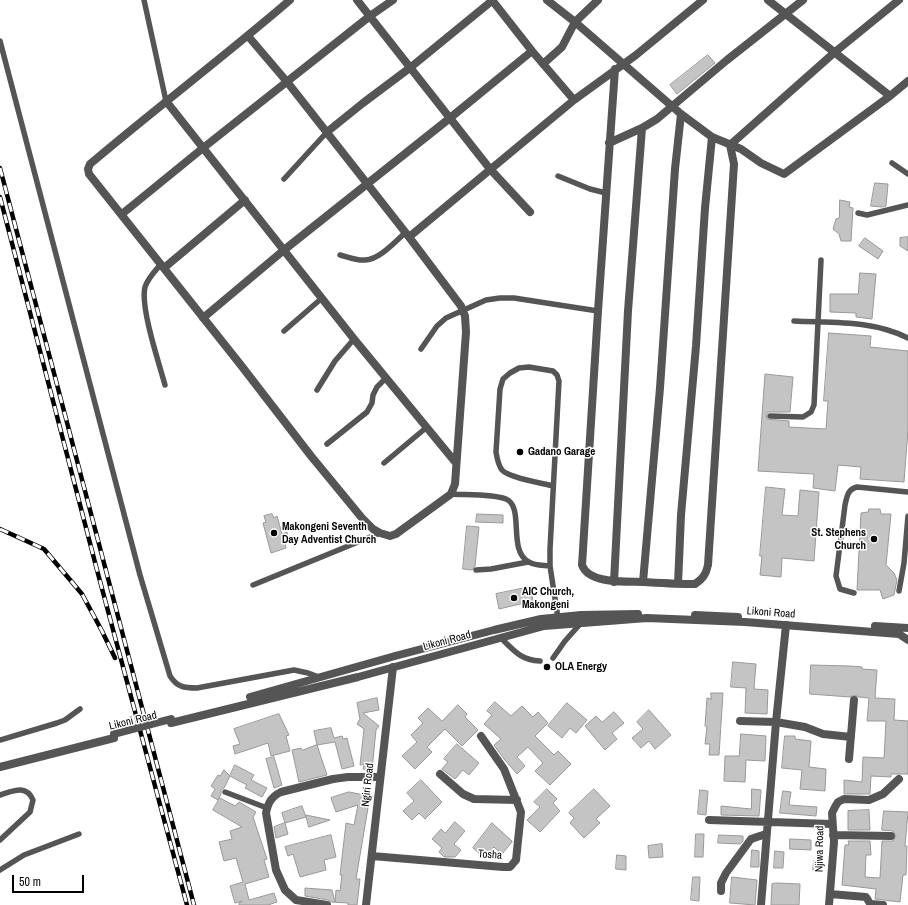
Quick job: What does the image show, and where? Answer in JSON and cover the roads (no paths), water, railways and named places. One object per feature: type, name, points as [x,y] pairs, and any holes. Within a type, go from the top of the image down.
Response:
[{"type":"street","points":[[248,36],[288,83],[368,184],[464,310],[466,332],[455,484],[451,494],[396,534],[390,536],[380,534],[362,518],[311,456],[163,266],[89,174],[88,169],[90,164],[248,36],[290,0]]},
{"type":"street","points":[[357,0],[490,169],[530,212]]},
{"type":"street","points":[[122,214],[370,16],[393,0]]},
{"type":"street","points":[[327,132],[411,67],[492,0],[532,51],[574,100]]},
{"type":"street","points":[[547,0],[575,22],[619,67],[712,137],[741,149],[762,163],[784,174],[908,81]]},
{"type":"street","points":[[544,64],[562,47],[575,22],[598,0]]},
{"type":"street","points":[[408,235],[574,100],[636,55],[703,0]]},
{"type":"street","points":[[768,0],[890,96]]},
{"type":"street","points":[[609,143],[642,128],[657,119],[727,60],[803,0]]},
{"type":"street","points":[[730,144],[835,52],[899,0]]},
{"type":"street","points":[[203,318],[284,250],[532,51]]},
{"type":"street","points":[[619,67],[609,143],[582,562],[583,569],[588,574],[614,582],[695,584],[702,580],[706,573],[708,565],[734,164],[730,144]]},
{"type":"street","points":[[166,101],[354,339],[456,463]]},
{"type":"street","points":[[643,582],[660,388],[675,169],[681,114]]},
{"type":"street","points":[[614,582],[628,311],[642,128]]},
{"type":"street","points":[[678,584],[680,515],[696,346],[705,208],[712,137]]},
{"type":"street","points":[[163,266],[245,200]]},
{"type":"street","name":"Likoni Road","points":[[171,721],[319,677],[494,630],[541,619],[612,614],[715,615],[908,628]]},
{"type":"street","name":"Likoni Road","points":[[0,767],[171,721],[342,681],[544,626],[647,618],[786,625],[899,634],[908,640]]},
{"type":"street","points":[[761,905],[767,822],[786,625]]},
{"type":"street","name":"Ngiri Road","points":[[366,905],[394,667]]},
{"type":"street","points":[[849,758],[854,700]]},
{"type":"street","points":[[740,721],[776,722],[805,726],[823,734],[851,737]]},
{"type":"street","name":"Likoni Road","points":[[0,764],[114,736]]},
{"type":"street","name":"Tosha","points":[[372,856],[496,867],[510,866],[514,864],[517,855],[522,817],[517,800],[504,770],[480,736]]},
{"type":"street","points":[[440,774],[463,794],[474,798],[517,800]]},
{"type":"street","points":[[327,905],[296,900],[285,890],[276,870],[266,813],[267,808],[273,796],[281,792],[348,776],[380,777]]},
{"type":"street","name":"Njiwa Road","points":[[829,905],[833,835],[832,813],[835,807],[838,802],[844,799],[869,800],[883,794],[899,779]]},
{"type":"street","points":[[709,820],[832,824]]},
{"type":"street","points":[[721,891],[721,883],[726,873],[751,838],[766,834]]},
{"type":"street","points":[[833,835],[892,836]]},
{"type":"street","points":[[830,894],[866,897],[871,905],[883,905]]},
{"type":"lane","points":[[144,0],[166,101]]},
{"type":"lane","points":[[0,41],[140,575],[165,664],[170,676],[175,683],[186,688],[197,688],[294,670],[308,672],[319,677]]},
{"type":"lane","points":[[284,179],[327,132]]},
{"type":"lane","points":[[892,163],[908,174]]},
{"type":"lane","points":[[558,176],[606,193]]},
{"type":"lane","points":[[858,213],[867,215],[908,205]]},
{"type":"lane","points":[[340,255],[359,260],[373,258],[408,235]]},
{"type":"lane","points":[[770,416],[803,418],[811,412],[814,404],[821,260]]},
{"type":"lane","points":[[163,266],[148,281],[145,288],[144,299],[148,321],[165,385]]},
{"type":"lane","points":[[284,331],[322,298]]},
{"type":"lane","points":[[421,349],[437,326],[446,318],[486,300],[514,298],[598,311]]},
{"type":"lane","points":[[794,321],[862,324],[898,333],[908,338]]},
{"type":"lane","points":[[317,390],[335,361],[354,339]]},
{"type":"lane","points":[[553,486],[511,475],[502,471],[498,462],[496,452],[500,389],[503,379],[519,368],[529,366],[553,371],[560,381],[550,549],[550,566],[558,618]]},
{"type":"lane","points":[[327,444],[366,412],[372,403],[377,387],[386,378]]},
{"type":"lane","points":[[384,463],[427,427]]},
{"type":"lane","points":[[854,593],[840,589],[836,576],[847,494],[851,488],[857,487],[908,492]]},
{"type":"lane","points":[[451,494],[498,497],[507,500],[512,504],[515,511],[516,537],[522,555],[528,562]]},
{"type":"lane","points":[[898,591],[904,563],[908,516]]},
{"type":"lane","points":[[253,585],[380,534]]},
{"type":"lane","points":[[476,570],[491,569],[528,562],[550,566]]},
{"type":"lane","points":[[553,658],[565,641],[581,623]]},
{"type":"lane","points":[[501,638],[515,653],[530,661],[540,661]]},
{"type":"lane","points":[[339,672],[342,681]]},
{"type":"lane","points":[[0,740],[65,720],[80,709]]},
{"type":"lane","points":[[0,795],[21,790],[26,791],[31,795],[33,800],[30,812],[0,840]]},
{"type":"lane","points":[[225,792],[267,808]]},
{"type":"lane","points":[[0,870],[24,855],[79,834]]},
{"type":"railway","points":[[0,168],[194,905]]},
{"type":"railway","points":[[0,197],[97,570],[187,905]]},
{"type":"railway","points":[[0,529],[44,549],[82,594],[115,658]]},
{"type":"place","name":"Gadano Garage","points":[[520,452]]},
{"type":"place","name":"Makongeni Seventh Day Adventist Church","points":[[274,533]]},
{"type":"place","name":"St. Stephens Church","points":[[874,539]]},
{"type":"place","name":"AIC Church, Makongeni","points":[[514,598]]},
{"type":"place","name":"OLA Energy","points":[[547,667]]}]
